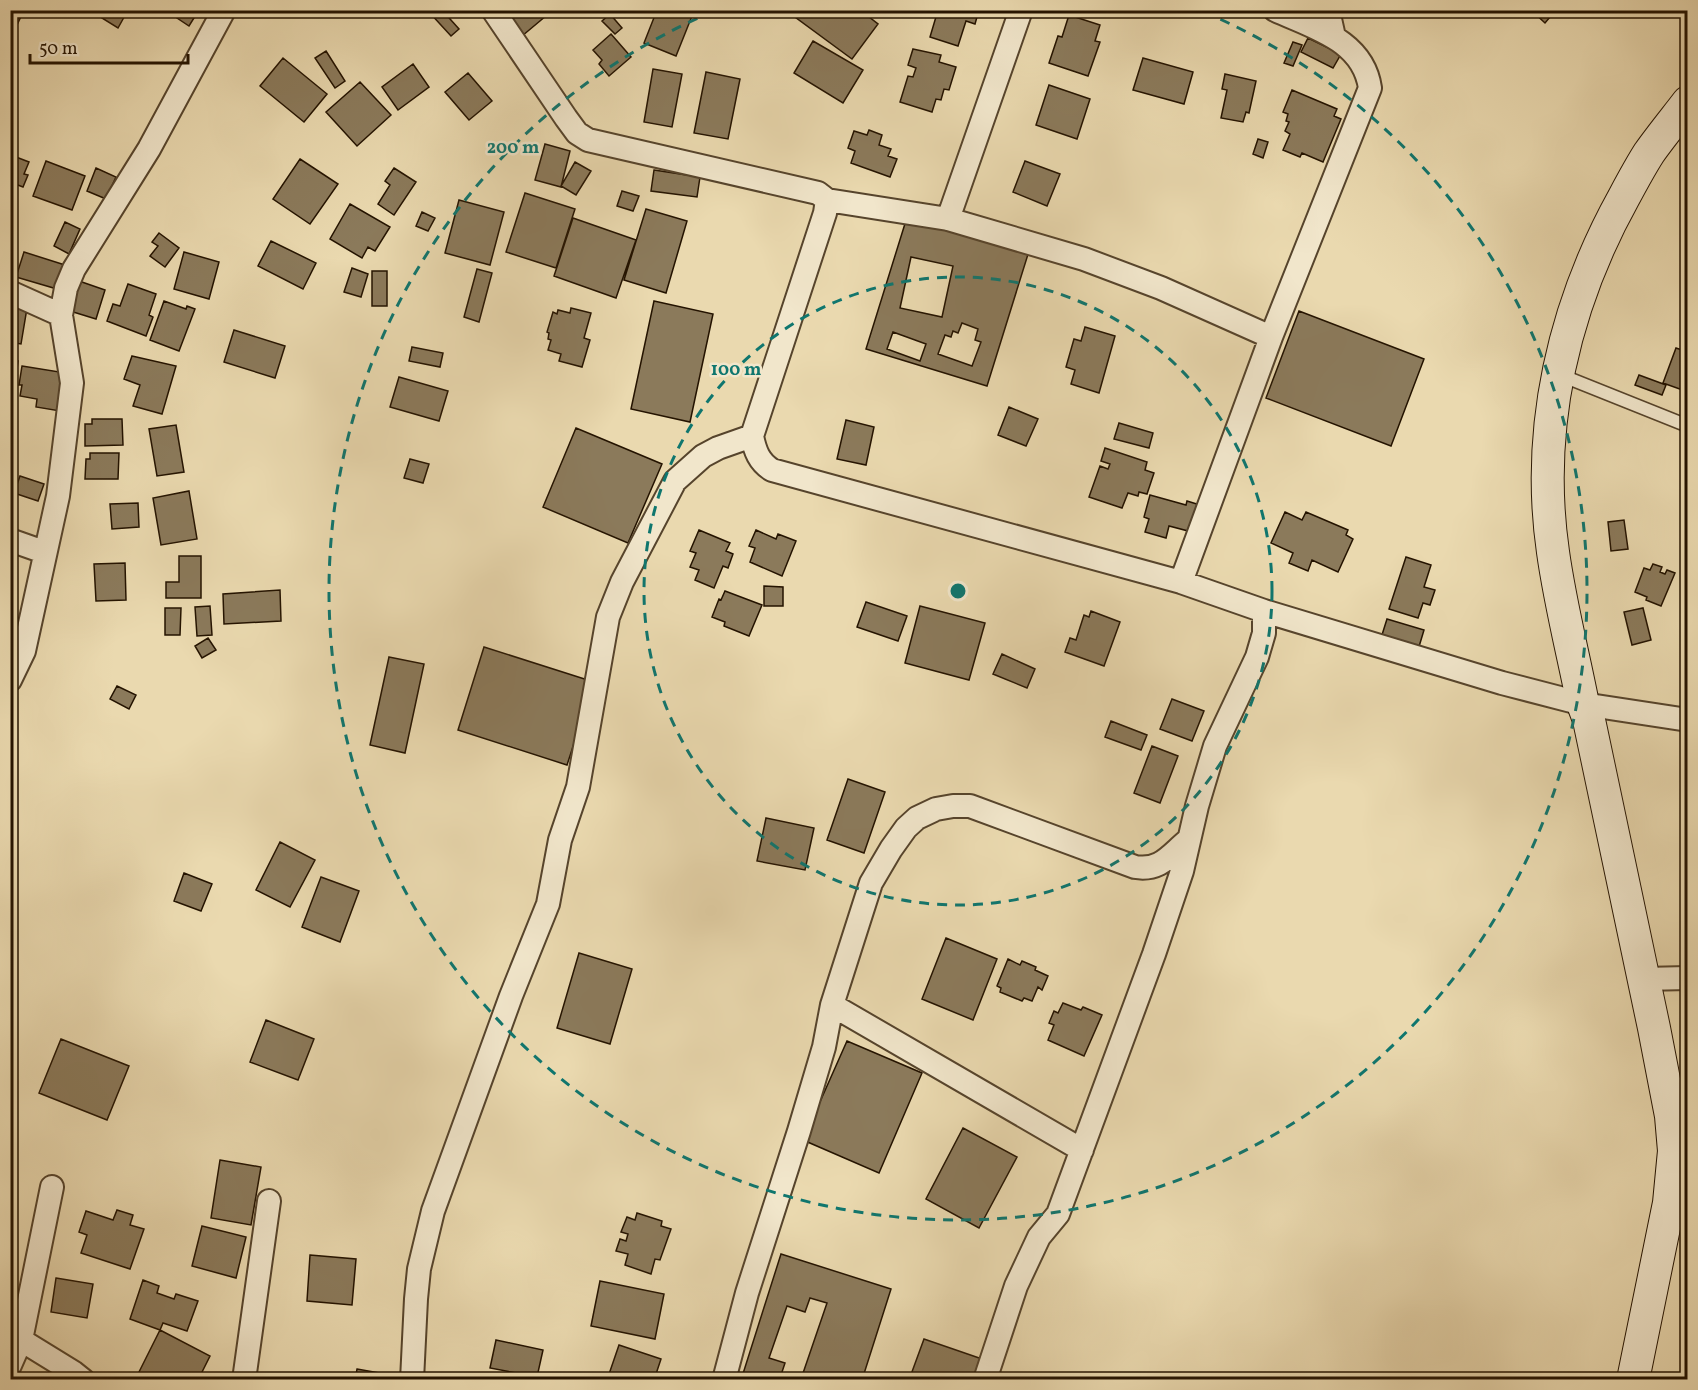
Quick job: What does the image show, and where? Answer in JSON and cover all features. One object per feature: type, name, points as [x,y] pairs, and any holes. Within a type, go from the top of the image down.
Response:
[{"type":"street","points":[[10,680],[24,651],[58,496],[71,393],[71,372],[61,315],[66,288],[74,269],[148,149],[224,10]]},
{"type":"street","points":[[493,10],[566,118],[577,133],[588,140],[818,194],[827,200],[948,219],[1084,259],[1161,288],[1271,337]]},
{"type":"street","points":[[948,219],[1021,10]]},
{"type":"street","points":[[1181,582],[1271,337],[1370,88],[1368,74],[1357,55],[1334,37],[1275,10]]},
{"type":"street","points":[[1328,10],[1334,37]]},
{"type":"street","points":[[1634,1380],[1678,1205],[1671,1116],[1553,552],[1547,445],[1557,373],[1582,283],[1607,227],[1648,154],[1688,102]]},
{"type":"street","points":[[827,200],[825,213],[752,436],[758,457],[772,470],[1181,582],[1264,611],[1502,683],[1583,704],[1688,720]]},
{"type":"street","points":[[10,292],[61,315]]},
{"type":"street","points":[[412,1380],[419,1269],[434,1211],[511,996],[548,904],[560,840],[578,787],[608,617],[622,582],[675,481],[703,456],[752,436]]},
{"type":"street","points":[[10,540],[44,552]]},
{"type":"street","points":[[985,1380],[1016,1286],[1039,1237],[1058,1214],[1154,954],[1182,871],[1187,841],[1215,746],[1257,657],[1264,633],[1264,611]]},
{"type":"street","points":[[724,1380],[747,1293],[812,1090],[824,1047],[832,1005],[871,883],[906,828],[917,818],[936,809],[970,806],[1135,867],[1149,869],[1158,865],[1187,841]]},
{"type":"street","points":[[1643,979],[1688,978]]},
{"type":"street","points":[[832,1005],[1082,1150]]},
{"type":"street","points":[[10,1365],[21,1340],[52,1187]]},
{"type":"street","points":[[244,1380],[269,1201]]},
{"type":"street","points":[[21,1340],[82,1380]]},
{"type":"lane","points":[[1557,373],[1688,426]]},
{"type":"building","points":[[10,10],[24,10],[10,40]]},
{"type":"building","points":[[89,10],[128,10],[118,28]]},
{"type":"building","points":[[165,10],[199,10],[189,26]]},
{"type":"building","points":[[442,10],[459,29],[451,36],[429,12]]},
{"type":"building","points":[[501,10],[553,10],[522,36]]},
{"type":"building","points":[[657,10],[694,11],[676,56],[644,43]]},
{"type":"building","points":[[800,10],[860,10],[878,24],[852,59],[795,17]]},
{"type":"building","points":[[938,10],[979,10],[975,24],[966,21],[958,46],[930,37]]},
{"type":"building","points":[[1531,10],[1556,10],[1545,23]]},
{"type":"building","points":[[610,14],[622,28],[615,34],[602,21]]},
{"type":"building","points":[[1069,15],[1100,25],[1095,41],[1100,42],[1088,76],[1049,63],[1058,36],[1062,37]]},
{"type":"building","points":[[611,34],[631,57],[609,76],[599,64],[602,60],[593,50]]},
{"type":"building","points":[[1308,38],[1341,54],[1333,68],[1301,52]]},
{"type":"building","points":[[813,41],[863,70],[843,103],[794,73]]},
{"type":"building","points":[[1293,42],[1302,45],[1293,66],[1284,63]]},
{"type":"building","points":[[913,49],[941,55],[939,62],[956,67],[949,90],[944,89],[941,100],[936,99],[932,112],[900,102],[908,76],[913,77],[916,68],[908,65]]},
{"type":"building","points":[[326,51],[345,81],[335,88],[315,58]]},
{"type":"building","points":[[283,58],[327,94],[304,122],[260,86]]},
{"type":"building","points":[[1143,58],[1193,72],[1184,104],[1133,90]]},
{"type":"building","points":[[413,64],[429,87],[398,110],[382,87]]},
{"type":"building","points":[[653,69],[682,74],[672,127],[644,122]]},
{"type":"building","points":[[706,72],[740,79],[728,139],[694,133]]},
{"type":"building","points":[[468,73],[492,101],[469,120],[445,92]]},
{"type":"building","points":[[1225,74],[1256,81],[1249,113],[1246,112],[1243,122],[1221,118],[1227,90],[1222,89]]},
{"type":"building","points":[[360,82],[391,115],[357,146],[326,112]]},
{"type":"building","points":[[1049,85],[1090,99],[1077,139],[1036,125]]},
{"type":"building","points":[[1292,90],[1337,109],[1334,116],[1341,119],[1323,162],[1302,153],[1300,157],[1283,150],[1290,134],[1285,131],[1289,122],[1286,121],[1288,114],[1283,112]]},
{"type":"building","points":[[869,130],[882,135],[879,145],[891,149],[888,156],[897,159],[890,177],[851,163],[855,151],[848,148],[854,131],[867,135]]},
{"type":"building","points":[[1258,139],[1268,142],[1263,158],[1253,154]]},
{"type":"building","points":[[545,144],[570,151],[561,187],[535,180]]},
{"type":"building","points":[[16,157],[29,162],[24,174],[28,175],[23,187],[10,182],[10,171]]},
{"type":"building","points":[[300,159],[338,184],[310,224],[273,199]]},
{"type":"building","points":[[46,161],[85,176],[72,210],[33,196]]},
{"type":"building","points":[[1025,161],[1060,174],[1047,206],[1013,192]]},
{"type":"building","points":[[575,162],[591,171],[576,195],[561,186]]},
{"type":"building","points":[[96,168],[116,177],[106,199],[87,191]]},
{"type":"building","points":[[394,168],[416,182],[394,215],[378,204],[390,185],[385,181]]},
{"type":"building","points":[[654,170],[700,177],[697,197],[651,191]]},
{"type":"building","points":[[622,191],[639,196],[633,211],[617,206]]},
{"type":"building","points":[[525,193],[575,209],[556,268],[506,252]]},
{"type":"building","points":[[459,200],[504,212],[490,265],[445,253]]},
{"type":"building","points":[[350,204],[390,227],[375,251],[368,247],[362,258],[330,239]]},
{"type":"building","points":[[646,209],[687,221],[666,293],[624,280]]},
{"type":"building","points":[[422,212],[435,218],[428,231],[416,226]]},
{"type":"building","points":[[908,214],[1029,251],[987,386],[866,349]],"holes":[[[911,257],[953,266],[942,317],[900,308]],[[962,323],[978,329],[975,340],[981,342],[972,366],[938,354],[945,335],[951,337],[953,331],[958,333]],[[893,332],[926,344],[920,361],[887,349]]]},
{"type":"building","points":[[573,218],[636,240],[616,298],[554,276]]},
{"type":"building","points":[[65,222],[80,229],[69,254],[54,246]]},
{"type":"building","points":[[159,233],[179,248],[165,267],[150,256],[158,246],[152,242]]},
{"type":"building","points":[[271,241],[316,263],[303,289],[258,266]]},
{"type":"building","points":[[24,252],[65,265],[57,289],[16,277]]},
{"type":"building","points":[[184,252],[219,262],[209,299],[174,289]]},
{"type":"building","points":[[352,268],[368,274],[361,297],[344,292]]},
{"type":"building","points":[[477,269],[492,273],[479,322],[464,317]]},
{"type":"building","points":[[372,271],[387,271],[387,306],[372,306]]},
{"type":"building","points":[[79,281],[105,290],[96,319],[70,311]]},
{"type":"building","points":[[128,284],[156,294],[149,315],[153,317],[146,336],[107,321],[113,304],[120,306]]},
{"type":"building","points":[[164,301],[186,309],[187,306],[195,309],[179,351],[150,340]]},
{"type":"building","points":[[654,301],[713,314],[690,422],[631,409]]},
{"type":"building","points":[[10,305],[27,308],[21,344],[10,342]]},
{"type":"building","points":[[571,308],[591,313],[584,338],[590,340],[582,367],[559,361],[561,354],[548,350],[551,340],[548,339],[549,333],[547,332],[553,312],[557,314],[558,310],[570,313]]},
{"type":"building","points":[[1299,311],[1424,359],[1391,446],[1266,398]]},
{"type":"building","points":[[1085,327],[1115,336],[1099,393],[1071,384],[1075,370],[1066,367],[1074,339],[1081,341]]},
{"type":"building","points":[[234,330],[285,346],[275,378],[224,362]]},
{"type":"building","points":[[412,347],[443,353],[440,367],[409,361]]},
{"type":"building","points":[[1676,348],[1688,352],[1688,392],[1663,383]]},
{"type":"building","points":[[132,356],[176,366],[162,414],[133,406],[140,385],[124,379]]},
{"type":"building","points":[[10,360],[18,361],[14,394],[10,394]]},
{"type":"building","points":[[22,366],[66,373],[60,411],[36,407],[37,399],[20,396]]},
{"type":"building","points":[[1639,375],[1666,385],[1662,395],[1635,385]]},
{"type":"building","points":[[399,377],[448,391],[439,421],[390,407]]},
{"type":"building","points":[[1009,407],[1038,419],[1026,446],[998,435]]},
{"type":"building","points":[[92,419],[122,419],[123,445],[85,446],[85,424],[92,424]]},
{"type":"building","points":[[846,420],[874,427],[866,465],[837,459]]},
{"type":"building","points":[[1119,423],[1153,433],[1149,448],[1114,439]]},
{"type":"building","points":[[176,425],[184,472],[157,476],[149,429]]},
{"type":"building","points":[[576,428],[662,464],[628,543],[543,507]]},
{"type":"building","points":[[1105,448],[1147,462],[1145,470],[1154,473],[1147,494],[1139,492],[1138,496],[1128,493],[1122,508],[1089,497],[1100,466],[1108,469],[1110,464],[1101,461]]},
{"type":"building","points":[[90,453],[119,453],[118,479],[85,479],[86,459],[90,459]]},
{"type":"building","points":[[410,459],[429,464],[423,483],[404,478]]},
{"type":"building","points":[[20,476],[44,484],[38,501],[14,493]]},
{"type":"building","points":[[189,491],[197,539],[161,545],[153,498]]},
{"type":"building","points":[[1150,495],[1186,505],[1187,501],[1200,505],[1192,532],[1169,526],[1166,538],[1145,532],[1149,519],[1144,517]]},
{"type":"building","points":[[138,503],[139,527],[112,529],[110,504]]},
{"type":"building","points":[[1285,512],[1302,520],[1306,512],[1348,530],[1346,535],[1353,539],[1338,572],[1312,560],[1308,571],[1289,563],[1293,553],[1271,543]]},
{"type":"building","points":[[1624,520],[1628,549],[1611,551],[1608,522]]},
{"type":"building","points":[[699,530],[730,543],[726,551],[733,554],[728,568],[723,566],[714,588],[695,580],[699,570],[690,567],[696,553],[690,551]]},
{"type":"building","points":[[756,530],[776,539],[778,534],[796,541],[782,576],[750,562],[755,548],[749,546]]},
{"type":"building","points":[[179,556],[201,556],[201,598],[166,598],[166,582],[179,582]]},
{"type":"building","points":[[1406,557],[1431,565],[1424,587],[1435,590],[1430,605],[1423,603],[1418,618],[1389,609]]},
{"type":"building","points":[[125,563],[126,600],[96,601],[94,564]]},
{"type":"building","points":[[1653,564],[1662,567],[1660,572],[1665,574],[1667,570],[1675,573],[1661,606],[1646,600],[1647,597],[1635,592],[1644,568],[1650,570]]},
{"type":"building","points":[[764,586],[783,587],[783,606],[764,606]]},
{"type":"building","points":[[280,590],[281,621],[224,624],[223,594]]},
{"type":"building","points":[[725,591],[762,605],[749,636],[724,626],[725,622],[712,617]]},
{"type":"building","points":[[866,602],[907,616],[898,641],[857,627]]},
{"type":"building","points":[[210,606],[212,635],[197,636],[195,607]]},
{"type":"building","points":[[920,606],[985,623],[969,680],[905,663]]},
{"type":"building","points":[[165,608],[181,608],[180,635],[165,635]]},
{"type":"building","points":[[1643,608],[1651,640],[1632,645],[1624,612]]},
{"type":"building","points":[[1091,611],[1120,622],[1104,666],[1065,652],[1070,638],[1076,640],[1084,615],[1089,617]]},
{"type":"building","points":[[1387,619],[1424,630],[1418,650],[1381,638]]},
{"type":"building","points":[[208,638],[216,650],[202,658],[195,646]]},
{"type":"building","points":[[484,647],[594,682],[567,765],[458,730]]},
{"type":"building","points":[[1002,654],[1035,669],[1027,688],[993,674]]},
{"type":"building","points":[[389,657],[424,664],[405,753],[370,745]]},
{"type":"building","points":[[117,686],[136,695],[129,709],[110,699]]},
{"type":"building","points":[[1172,699],[1204,711],[1192,741],[1160,729]]},
{"type":"building","points":[[1111,721],[1147,735],[1141,750],[1105,737]]},
{"type":"building","points":[[1152,746],[1178,756],[1160,803],[1134,793]]},
{"type":"building","points":[[848,779],[885,792],[864,853],[827,840]]},
{"type":"building","points":[[766,818],[814,828],[805,870],[757,861]]},
{"type":"building","points":[[280,842],[315,860],[290,907],[256,890]]},
{"type":"building","points":[[184,873],[212,884],[201,911],[174,901]]},
{"type":"building","points":[[321,877],[359,891],[340,942],[302,927]]},
{"type":"building","points":[[946,938],[997,959],[973,1020],[922,999]]},
{"type":"building","points":[[579,953],[632,969],[610,1044],[557,1028]]},
{"type":"building","points":[[1008,959],[1020,965],[1022,961],[1048,976],[1042,990],[1038,987],[1032,1001],[1024,998],[1022,1001],[1000,992],[1001,988],[997,986]]},
{"type":"building","points":[[1063,1003],[1081,1010],[1083,1007],[1102,1015],[1084,1056],[1048,1040],[1054,1025],[1049,1023],[1054,1011],[1058,1013]]},
{"type":"building","points":[[266,1020],[314,1039],[298,1080],[250,1062]]},
{"type":"building","points":[[61,1039],[129,1066],[107,1120],[39,1093]]},
{"type":"building","points":[[847,1041],[922,1073],[879,1173],[803,1140]]},
{"type":"building","points":[[963,1128],[1017,1157],[979,1228],[926,1199]]},
{"type":"building","points":[[220,1160],[261,1167],[251,1225],[211,1218]]},
{"type":"building","points":[[117,1210],[133,1215],[130,1225],[144,1229],[130,1269],[81,1253],[87,1235],[79,1232],[86,1211],[113,1220]]},
{"type":"building","points":[[637,1213],[662,1221],[661,1226],[671,1229],[660,1260],[655,1259],[651,1274],[625,1265],[628,1254],[616,1251],[620,1239],[626,1241],[628,1234],[621,1232],[627,1217],[635,1220]]},
{"type":"building","points":[[202,1226],[246,1237],[236,1278],[192,1266]]},
{"type":"building","points":[[781,1254],[891,1289],[862,1380],[741,1380]]},
{"type":"building","points":[[310,1255],[356,1259],[352,1305],[307,1301]]},
{"type":"building","points":[[56,1278],[93,1284],[87,1318],[51,1312]]},
{"type":"building","points":[[143,1280],[159,1286],[157,1293],[174,1299],[176,1294],[198,1301],[187,1331],[163,1323],[160,1330],[130,1319]]},
{"type":"building","points":[[600,1281],[664,1294],[655,1339],[591,1326]]},
{"type":"building","points":[[810,1298],[827,1303],[801,1379],[782,1372],[785,1363],[769,1358],[787,1306],[805,1312]]},
{"type":"building","points":[[160,1330],[210,1356],[198,1380],[135,1380]]},
{"type":"building","points":[[924,1339],[985,1360],[978,1380],[909,1380]]},
{"type":"building","points":[[496,1340],[543,1350],[537,1377],[490,1368]]},
{"type":"building","points":[[619,1345],[661,1359],[654,1380],[607,1380]]},
{"type":"building","points":[[357,1369],[380,1373],[379,1380],[355,1380]]}]
